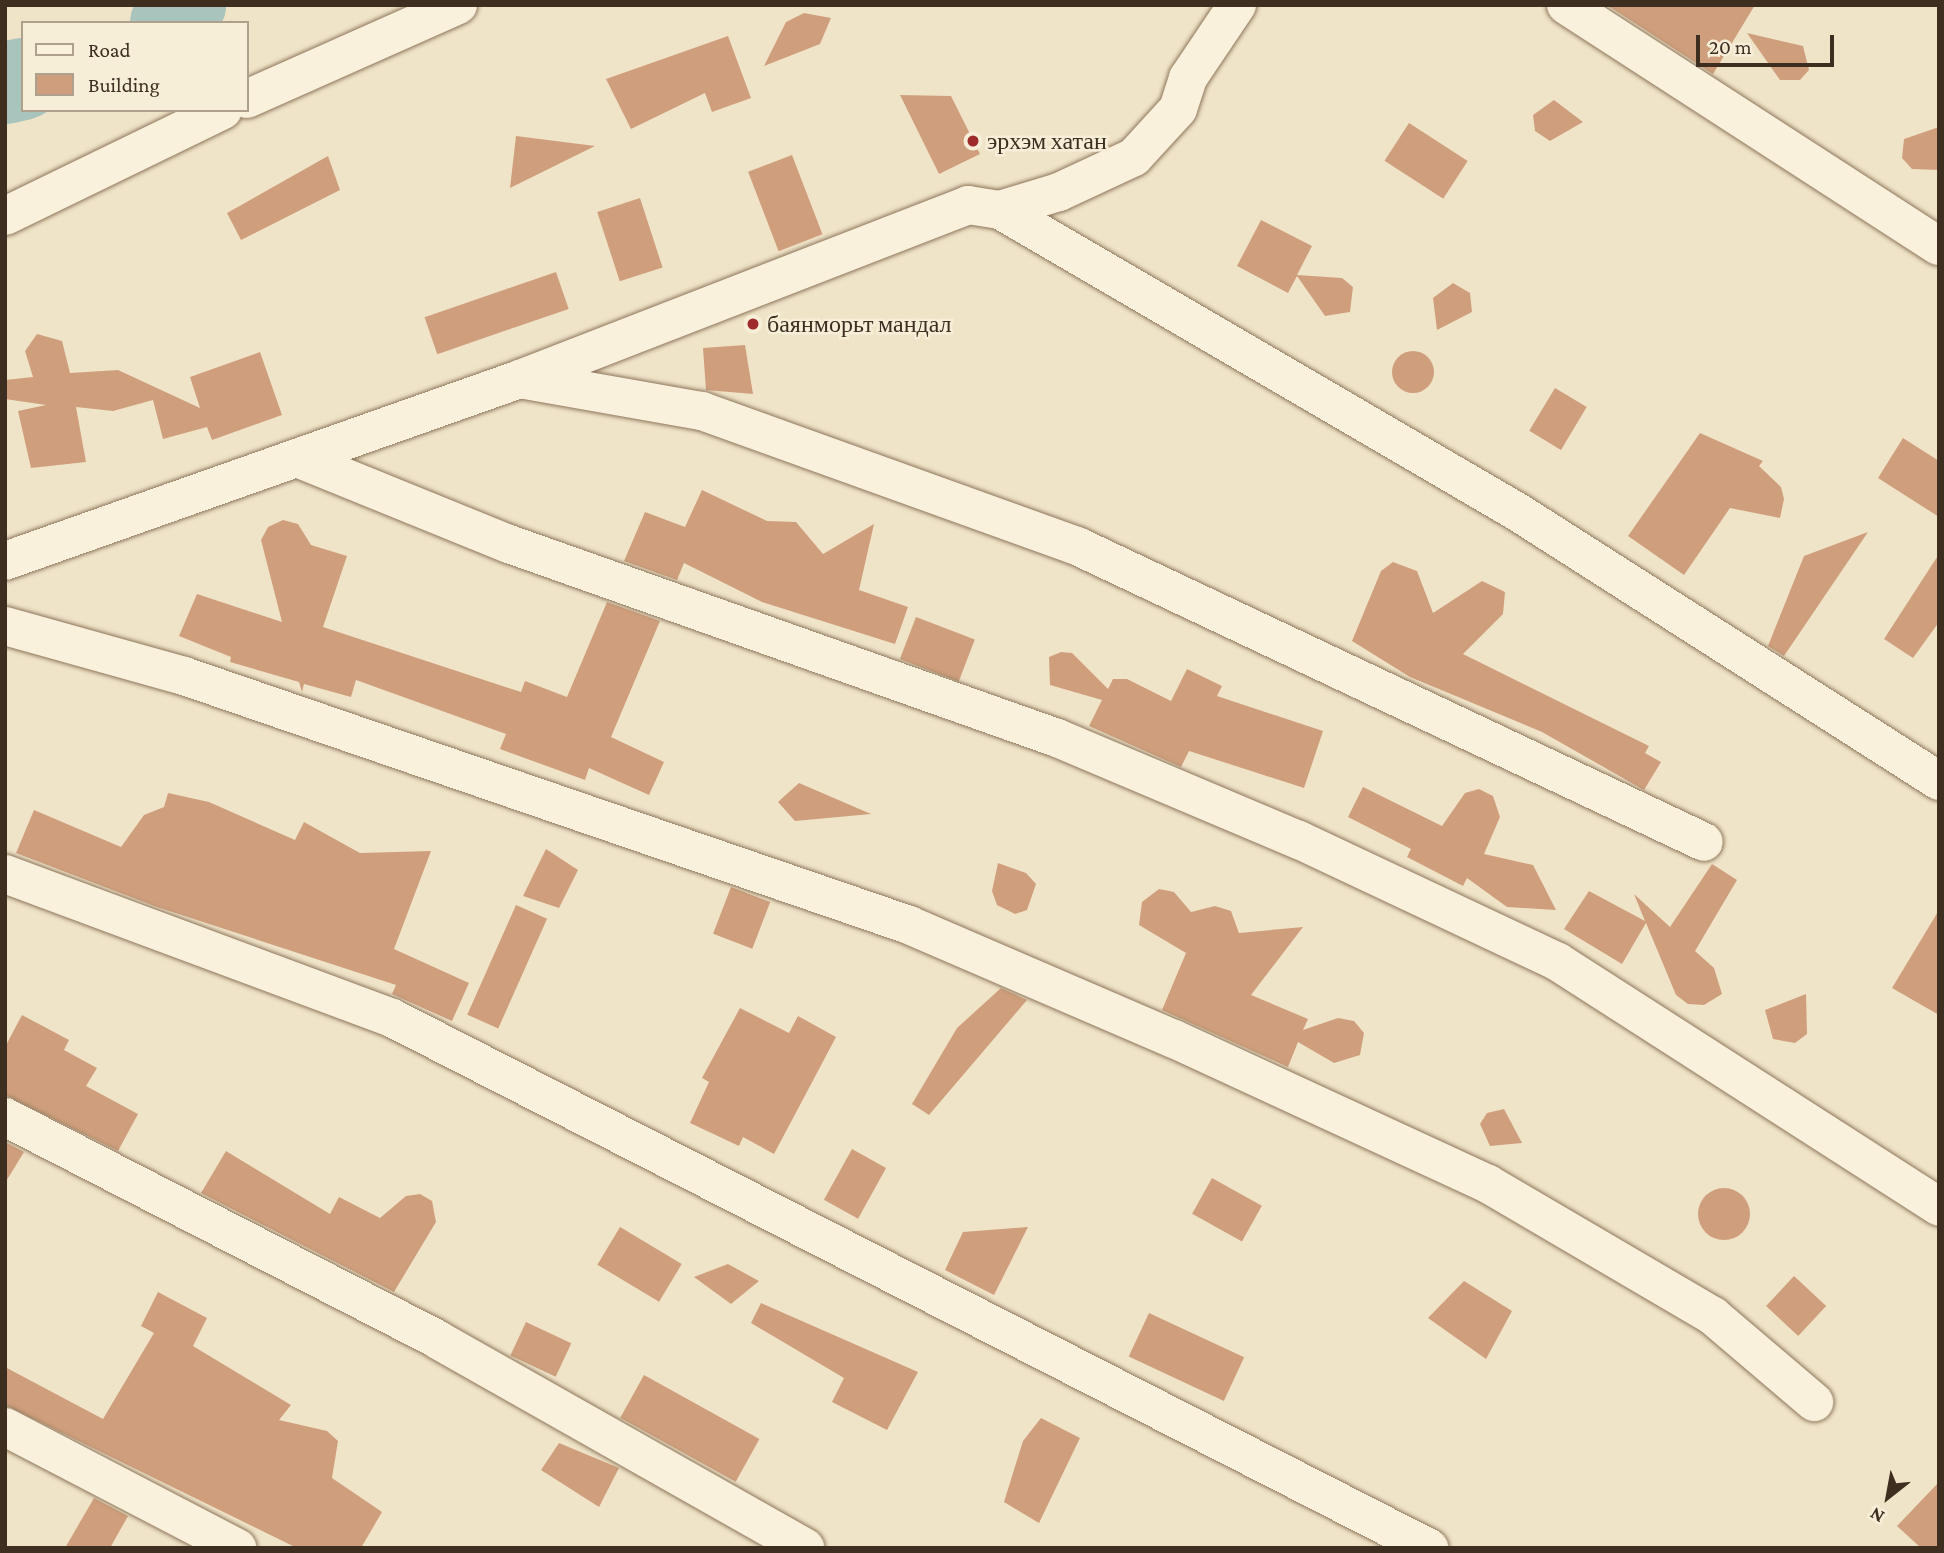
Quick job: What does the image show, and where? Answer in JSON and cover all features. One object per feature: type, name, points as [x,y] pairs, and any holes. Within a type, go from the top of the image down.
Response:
[{"type":"street","points":[[248,99],[458,5]]},
{"type":"street","points":[[1000,210],[1059,192],[1134,157],[1178,109],[1188,78],[1237,5]]},
{"type":"street","points":[[1566,5],[1939,246]]},
{"type":"street","points":[[5,216],[219,112]]},
{"type":"street","points":[[5,561],[520,379],[968,205],[1000,210],[1528,518],[1939,781]]},
{"type":"street","points":[[520,379],[702,411],[1077,547],[1703,842]]},
{"type":"street","points":[[297,458],[509,544],[1057,738],[1299,840],[1558,962],[1939,1207]]},
{"type":"street","points":[[5,626],[184,676],[909,925],[1098,1006],[1488,1184],[1713,1316],[1814,1402]]},
{"type":"street","points":[[5,874],[392,1018],[1429,1548]]},
{"type":"street","points":[[5,1117],[438,1339],[805,1548]]},
{"type":"street","points":[[5,1427],[237,1548]]},
{"type":"building","points":[[1607,5],[1755,5],[1713,74]]},
{"type":"building","points":[[804,13],[831,18],[820,44],[764,66],[786,22]]},
{"type":"building","points":[[1747,33],[1803,46],[1809,70],[1800,80],[1780,80]]},
{"type":"building","points":[[728,36],[751,98],[712,112],[705,93],[631,129],[606,79]]},
{"type":"building","points":[[900,95],[951,96],[980,154],[939,174]]},
{"type":"building","points":[[1554,100],[1583,122],[1550,141],[1535,131],[1533,115]]},
{"type":"building","points":[[1409,123],[1468,161],[1443,199],[1384,161]]},
{"type":"building","points":[[1939,127],[1939,170],[1912,169],[1902,158],[1904,139]]},
{"type":"building","points":[[516,136],[595,146],[510,188]]},
{"type":"building","points":[[792,155],[822,234],[779,251],[748,172]]},
{"type":"building","points":[[328,156],[340,190],[241,240],[227,213]]},
{"type":"building","points":[[640,198],[663,267],[620,281],[597,212]]},
{"type":"building","points":[[1261,220],[1312,246],[1297,275],[1342,278],[1353,287],[1350,312],[1325,316],[1297,276],[1288,293],[1237,266]]},
{"type":"building","points":[[556,272],[569,309],[437,354],[425,317]]},
{"type":"building","points":[[1453,283],[1470,293],[1472,312],[1437,330],[1433,298]]},
{"type":"building","points":[[37,334],[62,341],[70,373],[118,370],[200,408],[190,377],[260,352],[282,415],[212,440],[207,427],[163,439],[153,400],[113,411],[76,407],[86,462],[31,468],[18,411],[46,405],[5,399],[5,380],[33,377],[25,351]]},
{"type":"building","points":[[745,345],[753,394],[706,390],[703,348]]},
{"type":"building","points":[[1413,351],[1428,357],[1434,372],[1428,387],[1413,393],[1398,387],[1392,372],[1398,357]]},
{"type":"building","points":[[1555,388],[1587,407],[1561,450],[1529,431]]},
{"type":"building","points":[[1700,433],[1763,461],[1759,466],[1781,487],[1784,499],[1780,518],[1730,508],[1684,575],[1628,536]]},
{"type":"building","points":[[1903,438],[1939,461],[1939,517],[1878,478]]},
{"type":"building","points":[[702,490],[767,521],[796,522],[823,554],[874,524],[859,590],[908,607],[895,644],[762,602],[684,563],[677,580],[624,561],[645,512],[685,527]]},
{"type":"building","points":[[283,520],[298,524],[311,545],[347,556],[323,627],[521,692],[525,681],[567,697],[607,602],[660,621],[611,737],[664,762],[649,795],[589,768],[585,780],[500,749],[506,734],[356,680],[351,697],[304,684],[302,692],[299,682],[230,662],[231,657],[179,636],[197,594],[282,622],[261,540],[268,527]]},
{"type":"building","points":[[1868,532],[1784,656],[1768,646],[1804,556]]},
{"type":"building","points":[[1939,554],[1939,622],[1913,658],[1884,639]]},
{"type":"building","points":[[1393,562],[1417,571],[1433,613],[1482,581],[1505,592],[1503,614],[1463,654],[1649,746],[1645,753],[1661,762],[1644,790],[1542,732],[1410,677],[1352,641],[1381,571]]},
{"type":"building","points":[[916,617],[975,640],[959,682],[900,659]]},
{"type":"building","points":[[1061,652],[1072,653],[1108,689],[1113,679],[1127,679],[1171,701],[1187,669],[1222,686],[1217,696],[1323,731],[1304,788],[1189,751],[1181,767],[1089,726],[1102,700],[1050,685],[1049,657]]},
{"type":"building","points":[[799,783],[871,814],[795,821],[778,802]]},
{"type":"building","points":[[1363,787],[1442,826],[1465,793],[1479,789],[1493,796],[1500,817],[1484,854],[1533,865],[1556,910],[1507,907],[1467,878],[1463,886],[1407,857],[1411,849],[1348,817]]},
{"type":"building","points":[[168,793],[209,802],[295,840],[304,822],[360,853],[431,851],[394,949],[469,983],[452,1021],[392,994],[396,985],[157,907],[16,853],[34,810],[121,847],[144,815],[164,807]]},
{"type":"building","points":[[546,849],[578,870],[559,908],[523,896]]},
{"type":"building","points":[[998,863],[1026,873],[1036,884],[1027,910],[1015,914],[997,905],[992,891]]},
{"type":"building","points":[[1712,864],[1737,880],[1695,951],[1714,968],[1722,994],[1704,1005],[1688,1004],[1676,995],[1646,923],[1622,964],[1564,929],[1589,891],[1645,921],[1634,894],[1670,927]]},
{"type":"building","points":[[731,887],[770,902],[752,949],[713,934]]},
{"type":"building","points":[[1159,889],[1174,892],[1191,912],[1215,906],[1231,911],[1239,933],[1303,927],[1251,995],[1308,1019],[1303,1030],[1338,1018],[1354,1021],[1364,1033],[1360,1055],[1334,1063],[1298,1042],[1288,1067],[1162,1010],[1186,953],[1139,925],[1142,902]]},
{"type":"building","points":[[516,905],[547,919],[498,1028],[467,1015]]},
{"type":"building","points":[[1939,910],[1939,1015],[1892,988]]},
{"type":"building","points":[[1001,988],[1027,1000],[929,1115],[912,1104],[957,1028]]},
{"type":"building","points":[[1806,994],[1807,1034],[1795,1043],[1773,1039],[1765,1010]]},
{"type":"building","points":[[740,1008],[789,1033],[798,1016],[836,1037],[774,1154],[743,1137],[739,1146],[690,1123],[709,1082],[702,1078]]},
{"type":"building","points":[[22,1015],[69,1040],[64,1050],[97,1068],[86,1086],[138,1114],[118,1151],[5,1095],[5,1047]]},
{"type":"building","points":[[1504,1109],[1522,1143],[1490,1146],[1480,1124],[1487,1113]]},
{"type":"building","points":[[5,1142],[24,1152],[5,1183]]},
{"type":"building","points":[[852,1149],[886,1168],[858,1219],[824,1200]]},
{"type":"building","points":[[226,1151],[330,1214],[339,1197],[380,1218],[406,1196],[420,1194],[432,1201],[436,1222],[394,1292],[201,1193]]},
{"type":"building","points":[[1212,1178],[1262,1206],[1242,1241],[1192,1214]]},
{"type":"building","points":[[1724,1188],[1734,1190],[1742,1196],[1748,1204],[1748,1224],[1742,1232],[1734,1238],[1724,1240],[1714,1238],[1706,1232],[1700,1224],[1698,1214],[1700,1204],[1706,1196],[1714,1190]]},
{"type":"building","points":[[620,1227],[682,1264],[659,1302],[597,1265]]},
{"type":"building","points":[[1028,1227],[994,1295],[945,1270],[963,1232]]},
{"type":"building","points":[[728,1264],[759,1281],[731,1304],[694,1277]]},
{"type":"building","points":[[1794,1276],[1826,1306],[1798,1336],[1766,1306]]},
{"type":"building","points":[[1464,1281],[1512,1311],[1486,1359],[1428,1318]]},
{"type":"building","points":[[158,1292],[207,1318],[193,1346],[291,1405],[279,1420],[327,1431],[338,1441],[332,1478],[382,1512],[361,1548],[297,1548],[5,1405],[5,1367],[103,1419],[154,1333],[141,1326]]},
{"type":"building","points":[[761,1303],[918,1372],[887,1430],[832,1402],[844,1378],[751,1323]]},
{"type":"building","points":[[1149,1313],[1244,1357],[1224,1401],[1129,1357]]},
{"type":"building","points":[[526,1322],[571,1343],[556,1377],[510,1356]]},
{"type":"building","points":[[644,1375],[759,1439],[736,1482],[620,1418]]},
{"type":"building","points":[[1041,1418],[1080,1438],[1039,1523],[1004,1502],[1023,1441]]},
{"type":"building","points":[[559,1443],[619,1468],[599,1507],[541,1470]]},
{"type":"building","points":[[1939,1482],[1939,1548],[1921,1548],[1897,1526]]},
{"type":"building","points":[[94,1498],[128,1516],[110,1548],[65,1548]]},
{"type":"waterway","points":[[173,21],[185,5]]},
{"type":"waterway","points":[[5,83],[21,79]]},
{"type":"place","name":"эрхэм хатан","points":[[973,141]]},
{"type":"place","name":"баянморьт мандал","points":[[753,324]]}]
